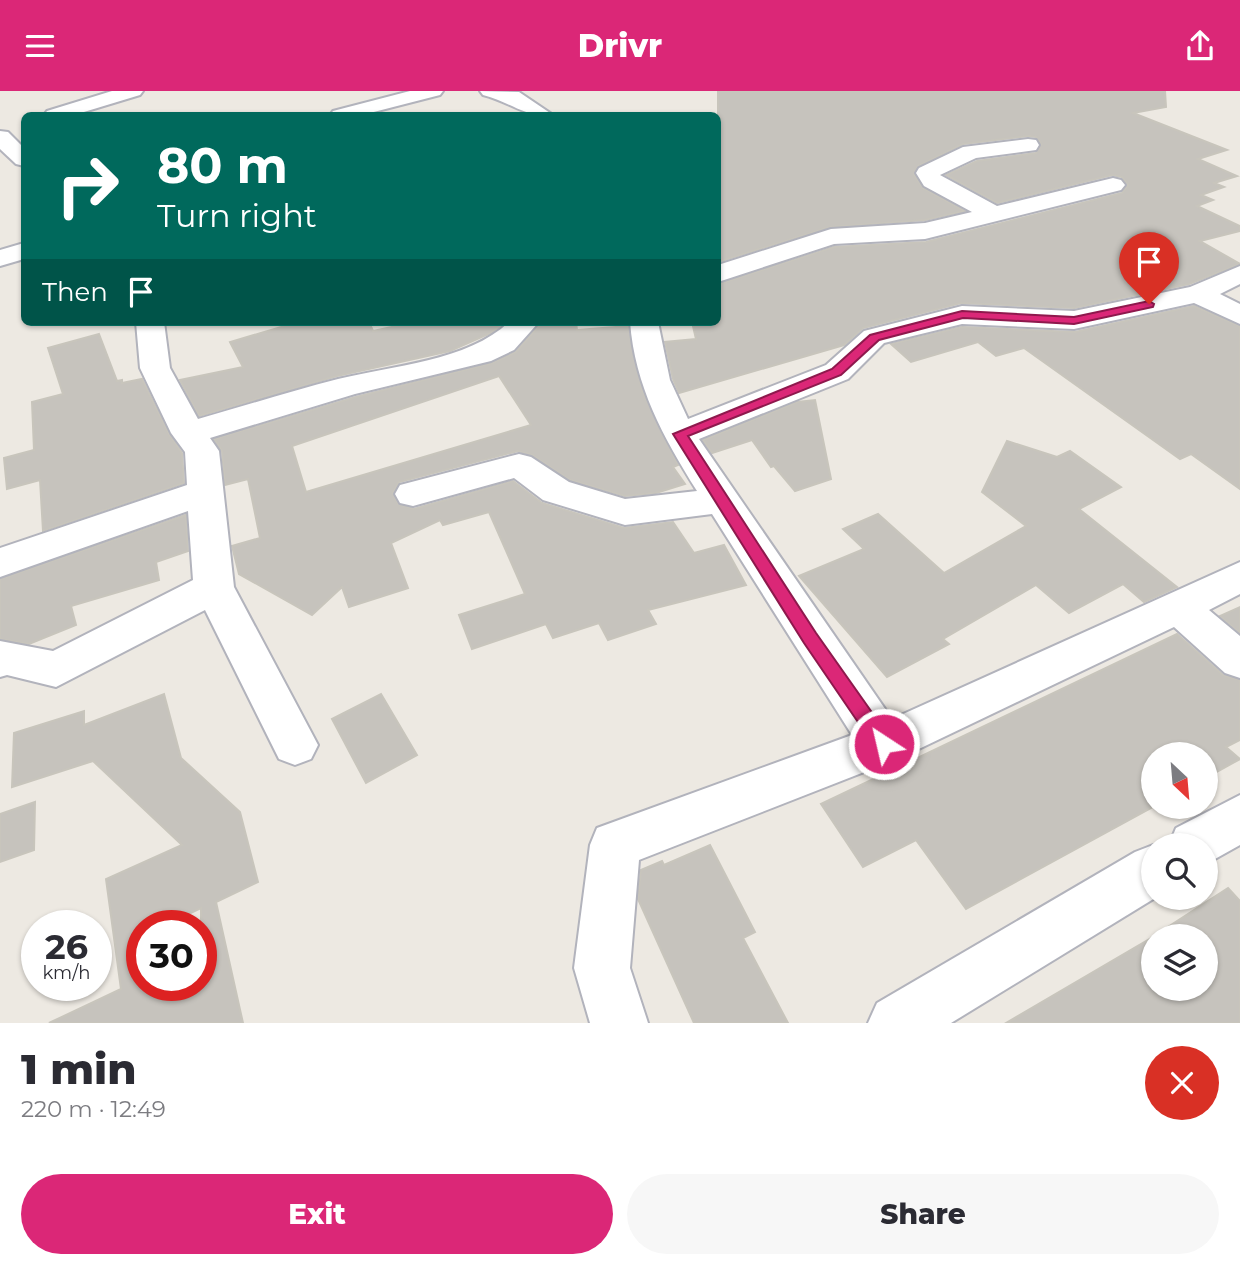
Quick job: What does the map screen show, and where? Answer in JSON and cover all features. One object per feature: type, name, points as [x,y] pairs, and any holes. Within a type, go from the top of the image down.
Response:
[{"type":"street","points":[[64,112],[133,91]]},
{"type":"street","points":[[352,112],[433,91]]},
{"type":"street","points":[[490,91],[521,94],[540,112]]},
{"type":"street","points":[[21,126],[0,135],[21,156]]},
{"type":"street","points":[[995,215],[932,181],[927,173],[971,152],[1028,145]]},
{"type":"street","points":[[721,273],[831,237],[925,230],[1113,184]]},
{"type":"street","points":[[0,258],[21,252]]},
{"type":"street","points":[[680,434],[836,372],[874,337],[962,315],[1074,320],[1198,294],[1240,274]]},
{"type":"street","points":[[1198,294],[1240,315]]},
{"type":"street","points":[[150,326],[155,368],[188,433],[202,451],[209,555],[214,587],[295,745]]},
{"type":"street","points":[[188,433],[345,387],[480,355],[503,344],[521,326]]},
{"type":"street","points":[[644,326],[645,346],[680,434],[810,638],[884,744]]},
{"type":"street","points":[[413,494],[519,465],[556,491],[625,512],[722,500]]},
{"type":"street","points":[[0,563],[205,492]]},
{"type":"street","points":[[619,1023],[602,968],[615,845],[884,744],[1240,577]]},
{"type":"street","points":[[0,660],[5,657],[56,669],[214,587]]},
{"type":"street","points":[[1178,607],[1240,661]]},
{"type":"street","points":[[1214,833],[1240,818]]},
{"type":"street","points":[[897,1023],[1141,877]]},
{"type":"building","points":[[718,91],[1165,91],[1166,107],[1133,113],[1227,150],[1198,159],[1237,176],[1214,183],[1224,187],[1201,195],[1213,200],[1197,206],[1240,226],[1240,231],[1200,241],[1240,264],[1189,284],[1074,308],[961,303],[863,328],[844,345],[679,393],[665,342],[696,339],[693,326],[721,326],[721,283],[834,247],[926,242],[1122,193],[1128,185],[1122,177],[1112,175],[997,203],[946,175],[977,161],[1036,153],[1041,144],[1036,137],[1028,136],[963,144],[918,166],[914,174],[923,188],[965,211],[925,220],[830,227],[721,261],[721,112],[718,112]]},
{"type":"building","points":[[1194,306],[1240,326],[1240,489],[1191,454],[1180,459],[1024,348],[996,356],[978,342],[911,362],[891,344],[962,327],[1075,332]]},
{"type":"building","points":[[284,326],[371,326],[373,331],[396,326],[500,326],[491,333],[450,351],[337,376],[199,416],[180,380],[243,367],[230,342]]},
{"type":"building","points":[[539,326],[576,326],[577,330],[628,326],[642,390],[678,465],[673,467],[685,484],[656,493],[625,496],[570,480],[532,455],[518,451],[399,482],[393,493],[398,504],[414,509],[513,481],[542,503],[624,528],[673,522],[694,553],[724,545],[746,585],[648,610],[656,624],[608,640],[599,623],[553,638],[546,624],[472,649],[459,615],[525,594],[489,512],[443,525],[440,520],[391,543],[408,588],[349,607],[342,587],[312,615],[239,574],[232,546],[260,538],[248,479],[225,485],[222,451],[214,439],[356,397],[492,363],[516,352]],"holes":[[[499,376],[531,425],[306,492],[292,446]]]},
{"type":"building","points":[[99,334],[117,381],[122,380],[122,383],[142,379],[169,434],[182,453],[184,483],[43,531],[40,480],[7,489],[4,458],[34,450],[32,402],[63,394],[48,348]]},
{"type":"building","points":[[815,400],[831,479],[795,491],[774,466],[771,467],[752,440],[712,453],[703,440],[797,402]]},
{"type":"building","points":[[1007,441],[1057,457],[1070,451],[1121,487],[1079,509],[1177,587],[1144,602],[1123,584],[1069,613],[1036,585],[943,639],[949,644],[887,677],[799,576],[864,549],[843,529],[878,514],[944,573],[1026,526],[982,492]]},
{"type":"building","points":[[186,515],[188,551],[156,562],[159,580],[71,606],[76,625],[29,644],[0,639],[0,579]]},
{"type":"building","points":[[1240,607],[1240,633],[1220,616]]},
{"type":"building","points":[[1177,634],[1223,675],[1240,680],[1240,740],[1226,747],[1240,759],[1218,771],[1218,742],[1141,742],[1141,814],[966,909],[916,840],[863,867],[821,804]]},
{"type":"building","points":[[164,694],[181,758],[240,812],[258,882],[216,902],[243,1023],[49,1023],[96,1001],[112,1001],[112,993],[121,989],[106,879],[182,845],[93,761],[12,787],[14,733],[84,711],[84,725]]},
{"type":"building","points":[[381,694],[417,755],[366,783],[332,719]]},
{"type":"building","points":[[35,802],[34,850],[0,862],[0,814]]},
{"type":"building","points":[[710,845],[755,932],[743,938],[788,1023],[694,1023],[638,899],[641,870],[662,861],[664,865]]},
{"type":"building","points":[[1228,888],[1240,901],[1240,1023],[1006,1023],[1141,944],[1141,1001],[1218,1001],[1218,924],[1172,924],[1194,910],[1218,910],[1218,894]]},
{"type":"route","points":[[884,744],[810,638],[680,434],[836,372],[874,337],[962,315],[1074,320],[1149,304]]}]
